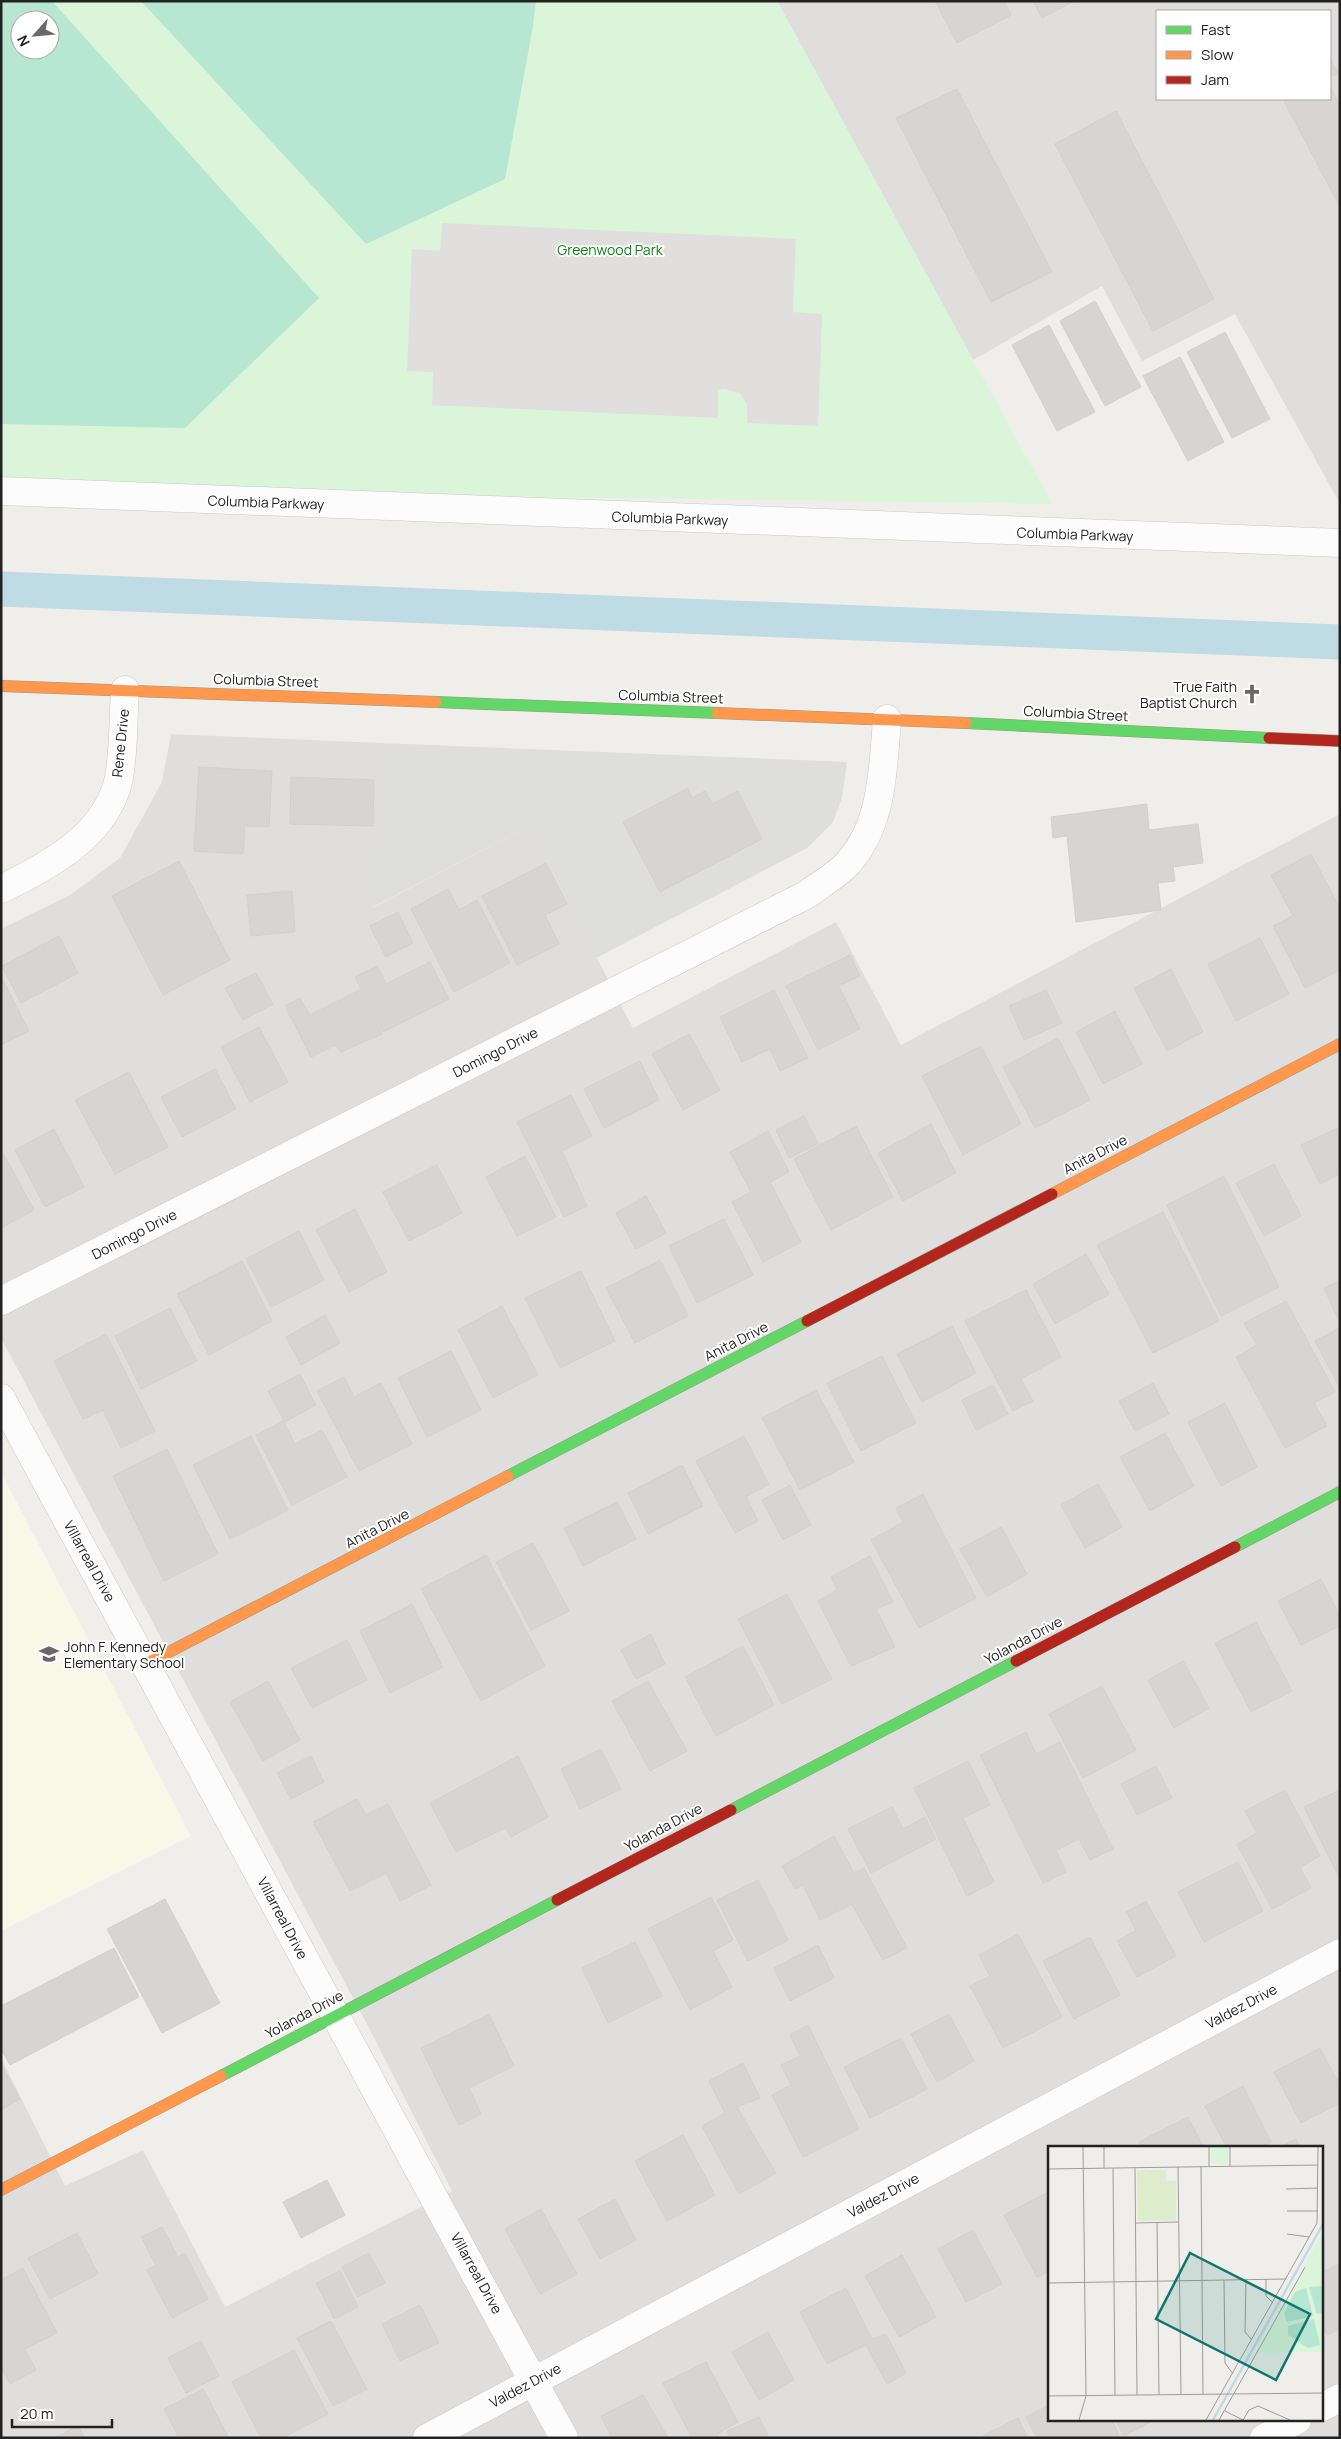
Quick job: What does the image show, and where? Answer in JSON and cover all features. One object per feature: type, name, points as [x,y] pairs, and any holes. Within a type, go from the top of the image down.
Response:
[{"type":"street","name":"Columbia Parkway","points":[[1,491],[1340,543]]},
{"type":"street","name":"Columbia Street","points":[[1,686],[887,719],[1340,741]]},
{"type":"street","name":"Rene Drive","points":[[1,889],[32,874],[70,850],[94,827],[106,808],[118,778],[125,690]]},
{"type":"street","name":"Domingo Drive","points":[[1,1301],[806,895],[844,867],[863,843],[877,807],[887,719]]},
{"type":"street","name":"Anita Drive","points":[[146,1664],[1340,1044]]},
{"type":"street","name":"Villarreal Drive","points":[[1,1398],[564,2438]]},
{"type":"street","name":"Yolanda Drive","points":[[1,2190],[1340,1492]]},
{"type":"street","name":"Valdez Drive","points":[[426,2438],[1340,1953]]},
{"type":"street","points":[[1324,2406],[1340,2398]]},
{"type":"street","points":[[1264,2438],[1293,2422]]},
{"type":"shaded area","points":[[777,1],[1340,1],[1340,504],[1235,314],[1142,361],[1102,286],[973,360]]},
{"type":"shaded area","points":[[442,223],[796,239],[793,312],[822,314],[818,426],[747,423],[747,404],[740,393],[724,389],[718,390],[718,418],[432,405],[433,372],[407,371],[412,249],[440,251]]},
{"type":"shaded area","points":[[171,734],[380,743],[372,908],[529,826],[633,1028],[836,922],[901,1045],[1340,814],[1340,2438],[1,2438],[1,2058],[65,2186],[143,2150],[225,2307],[452,2191],[369,2028],[1,1338],[1,929],[70,895],[120,858],[162,782]]},
{"type":"shaded area","points":[[380,743],[847,762],[842,798],[833,822],[807,848],[596,958],[529,826],[371,908]]},
{"type":"shaded area","name":"John F. Kennedy Elementary School","points":[[1,1472],[191,1836],[1,1931]]},
{"type":"green space","name":"Greenwood Park","points":[[1,1],[777,1],[1052,504],[1,489]]},
{"type":"green space","points":[[1,1],[52,1],[319,298],[185,428],[1,424]]},
{"type":"green space","points":[[141,1],[536,1],[505,179],[366,244]]},
{"type":"building","points":[[1004,1],[1011,15],[957,43],[936,2]]},
{"type":"building","points":[[1033,1],[1074,1],[1042,18]]},
{"type":"building","points":[[1331,60],[1338,73],[1331,76]]},
{"type":"building","points":[[957,89],[1052,272],[991,302],[896,118]]},
{"type":"building","points":[[1331,89],[1340,106],[1340,207],[1284,100],[1331,100]]},
{"type":"building","points":[[1116,111],[1214,299],[1153,331],[1055,144]]},
{"type":"building","points":[[1095,301],[1141,387],[1105,406],[1060,321]]},
{"type":"building","points":[[1049,325],[1095,412],[1057,431],[1012,345]]},
{"type":"building","points":[[1225,332],[1270,419],[1232,438],[1187,352]]},
{"type":"building","points":[[1180,357],[1224,442],[1188,461],[1143,376]]},
{"type":"building","points":[[199,767],[272,771],[269,827],[245,826],[243,854],[194,851]]},
{"type":"building","points":[[291,777],[374,780],[373,826],[290,824]]},
{"type":"building","points":[[688,788],[692,798],[705,791],[712,804],[738,791],[762,839],[660,892],[623,822]]},
{"type":"building","points":[[1147,804],[1149,830],[1198,824],[1203,863],[1173,867],[1175,881],[1158,883],[1161,910],[1076,922],[1067,836],[1053,838],[1051,817]]},
{"type":"building","points":[[1311,854],[1340,908],[1340,970],[1305,988],[1273,926],[1293,916],[1271,875]]},
{"type":"building","points":[[179,861],[230,960],[163,995],[112,896]]},
{"type":"building","points":[[546,863],[567,904],[545,915],[559,944],[517,965],[482,896]]},
{"type":"building","points":[[448,889],[459,910],[477,900],[510,963],[454,992],[411,909]]},
{"type":"building","points":[[292,891],[295,932],[251,936],[247,895]]},
{"type":"building","points":[[398,912],[413,943],[386,957],[370,926]]},
{"type":"building","points":[[59,936],[78,973],[21,1003],[2,966]]},
{"type":"building","points":[[1260,938],[1289,994],[1236,1021],[1208,964]]},
{"type":"building","points":[[850,955],[860,976],[839,986],[860,1029],[818,1050],[786,986]]},
{"type":"building","points":[[430,962],[449,999],[383,1032],[355,977],[377,966],[386,984]]},
{"type":"building","points":[[1171,969],[1203,1032],[1167,1051],[1134,988]]},
{"type":"building","points":[[256,973],[273,1004],[243,1020],[225,988]]},
{"type":"building","points":[[1,976],[29,1031],[1,1045]]},
{"type":"building","points":[[360,990],[382,1034],[341,1052],[335,1045],[311,1057],[285,1006],[300,998],[310,1015]]},
{"type":"building","points":[[774,990],[808,1058],[780,1071],[770,1049],[742,1062],[720,1017]]},
{"type":"building","points":[[1046,990],[1062,1023],[1024,1040],[1009,1006]]},
{"type":"building","points":[[1115,1011],[1142,1064],[1103,1084],[1076,1032]]},
{"type":"building","points":[[259,1027],[288,1082],[250,1102],[221,1047]]},
{"type":"building","points":[[689,1034],[720,1090],[683,1110],[652,1054]]},
{"type":"building","points":[[1058,1038],[1090,1100],[1035,1128],[1003,1067]]},
{"type":"building","points":[[981,1046],[1021,1124],[963,1155],[922,1076]]},
{"type":"building","points":[[640,1061],[659,1100],[604,1128],[584,1089]]},
{"type":"building","points":[[215,1069],[236,1109],[182,1137],[161,1097]]},
{"type":"building","points":[[129,1072],[168,1147],[115,1174],[75,1100]]},
{"type":"building","points":[[571,1095],[592,1136],[562,1151],[587,1206],[564,1217],[517,1122]]},
{"type":"building","points":[[804,1116],[818,1144],[789,1158],[776,1130]]},
{"type":"building","points":[[931,1124],[956,1173],[903,1201],[878,1153]]},
{"type":"building","points":[[856,1126],[893,1197],[831,1230],[794,1159]]},
{"type":"building","points":[[1340,1127],[1340,1174],[1320,1184],[1301,1145]]},
{"type":"building","points":[[54,1129],[84,1187],[45,1207],[15,1150]]},
{"type":"building","points":[[768,1131],[789,1172],[770,1182],[801,1242],[763,1262],[732,1202],[751,1192],[730,1152]]},
{"type":"building","points":[[4,1155],[34,1210],[1,1228],[1,1156]]},
{"type":"building","points":[[525,1156],[556,1217],[517,1236],[486,1177]]},
{"type":"building","points":[[1274,1164],[1301,1216],[1264,1236],[1236,1183]]},
{"type":"building","points":[[437,1165],[462,1213],[409,1241],[383,1192]]},
{"type":"building","points":[[1224,1176],[1279,1287],[1221,1316],[1167,1205]]},
{"type":"building","points":[[646,1196],[666,1233],[636,1249],[616,1213]]},
{"type":"building","points":[[355,1209],[387,1272],[349,1292],[316,1230]]},
{"type":"building","points":[[1163,1212],[1219,1321],[1153,1353],[1097,1245]]},
{"type":"building","points":[[724,1219],[753,1275],[697,1303],[669,1246]]},
{"type":"building","points":[[299,1231],[324,1280],[271,1307],[246,1259]]},
{"type":"building","points":[[1086,1254],[1109,1294],[1055,1324],[1033,1284]]},
{"type":"building","points":[[660,1260],[688,1316],[635,1343],[606,1288]]},
{"type":"building","points":[[242,1261],[272,1321],[209,1355],[177,1294]]},
{"type":"building","points":[[581,1271],[615,1341],[560,1368],[525,1298]]},
{"type":"building","points":[[1340,1281],[1340,1319],[1338,1319],[1324,1288]]},
{"type":"building","points":[[1026,1290],[1061,1357],[1021,1379],[1033,1401],[1013,1411],[965,1321]]},
{"type":"building","points":[[1286,1301],[1335,1392],[1314,1403],[1327,1426],[1285,1448],[1236,1357],[1257,1345],[1244,1323]]},
{"type":"building","points":[[502,1306],[538,1375],[493,1398],[458,1330]]},
{"type":"building","points":[[170,1308],[197,1361],[141,1389],[115,1336]]},
{"type":"building","points":[[325,1315],[340,1343],[301,1365],[286,1337]]},
{"type":"building","points":[[952,1326],[976,1373],[922,1402],[897,1354]]},
{"type":"building","points":[[1340,1328],[1340,1388],[1315,1341]]},
{"type":"building","points":[[106,1334],[155,1431],[121,1448],[103,1410],[83,1419],[54,1361]]},
{"type":"building","points":[[451,1351],[481,1410],[427,1437],[398,1378]]},
{"type":"building","points":[[882,1356],[916,1423],[861,1451],[827,1383]]},
{"type":"building","points":[[300,1374],[316,1405],[285,1422],[268,1391]]},
{"type":"building","points":[[344,1377],[354,1397],[381,1383],[412,1444],[359,1471],[317,1391]]},
{"type":"building","points":[[1153,1383],[1169,1414],[1135,1431],[1119,1401]]},
{"type":"building","points":[[993,1385],[1008,1414],[976,1430],[962,1400]]},
{"type":"building","points":[[816,1390],[854,1462],[800,1490],[762,1418]]},
{"type":"building","points":[[1225,1403],[1257,1467],[1221,1486],[1188,1422]]},
{"type":"building","points":[[283,1421],[295,1444],[322,1430],[347,1477],[292,1505],[256,1435]]},
{"type":"building","points":[[1165,1433],[1194,1486],[1150,1511],[1120,1457]]},
{"type":"building","points":[[251,1436],[288,1510],[230,1539],[193,1465]]},
{"type":"building","points":[[744,1436],[769,1484],[746,1497],[758,1521],[735,1533],[696,1461]]},
{"type":"building","points":[[167,1449],[218,1554],[164,1581],[113,1476]]},
{"type":"building","points":[[682,1465],[703,1506],[648,1534],[628,1493]]},
{"type":"building","points":[[1098,1484],[1122,1527],[1085,1548],[1061,1505]]},
{"type":"building","points":[[790,1485],[811,1525],[783,1540],[762,1500]]},
{"type":"building","points":[[923,1494],[976,1598],[919,1628],[871,1540],[903,1522],[896,1508]]},
{"type":"building","points":[[617,1502],[636,1539],[583,1566],[564,1528]]},
{"type":"building","points":[[1001,1527],[1027,1574],[987,1597],[960,1549]]},
{"type":"building","points":[[533,1543],[569,1611],[531,1630],[496,1562]]},
{"type":"building","points":[[486,1555],[545,1666],[481,1701],[421,1589]]},
{"type":"building","points":[[870,1556],[893,1602],[876,1609],[895,1647],[851,1666],[818,1601],[837,1590],[831,1577]]},
{"type":"building","points":[[1321,1579],[1340,1616],[1340,1626],[1301,1645],[1278,1601]]},
{"type":"building","points":[[787,1594],[832,1679],[782,1704],[738,1619]]},
{"type":"building","points":[[412,1604],[443,1667],[390,1693],[360,1631]]},
{"type":"building","points":[[1256,1622],[1292,1691],[1251,1712],[1215,1643]]},
{"type":"building","points":[[651,1634],[665,1664],[636,1679],[621,1650]]},
{"type":"building","points":[[347,1640],[367,1680],[312,1708],[291,1668]]},
{"type":"building","points":[[743,1646],[774,1705],[716,1736],[685,1677]]},
{"type":"building","points":[[1183,1661],[1209,1708],[1174,1728],[1148,1680]]},
{"type":"building","points":[[268,1681],[300,1740],[263,1761],[230,1702]]},
{"type":"building","points":[[648,1681],[687,1751],[650,1771],[612,1701]]},
{"type":"building","points":[[1102,1686],[1136,1750],[1083,1778],[1049,1714]]},
{"type":"building","points":[[1026,1732],[1036,1754],[1060,1742],[1113,1849],[1090,1860],[1079,1839],[1056,1850],[1066,1872],[1043,1883],[980,1755]]},
{"type":"building","points":[[601,1749],[621,1789],[580,1809],[561,1769]]},
{"type":"building","points":[[311,1756],[324,1782],[291,1799],[277,1773]]},
{"type":"building","points":[[518,1756],[548,1817],[511,1837],[505,1828],[456,1852],[430,1803]]},
{"type":"building","points":[[968,1761],[990,1805],[963,1818],[994,1882],[967,1896],[914,1788]]},
{"type":"building","points":[[1156,1766],[1172,1798],[1137,1815],[1121,1784]]},
{"type":"building","points":[[1285,1790],[1320,1856],[1300,1867],[1311,1888],[1272,1909],[1237,1844],[1257,1833],[1245,1811]]},
{"type":"building","points":[[1340,1790],[1340,1879],[1304,1807]]},
{"type":"building","points":[[357,1799],[366,1815],[388,1804],[431,1885],[400,1901],[386,1873],[350,1891],[313,1822]]},
{"type":"building","points":[[892,1807],[903,1829],[925,1817],[936,1839],[871,1873],[848,1829]]},
{"type":"building","points":[[834,1836],[854,1873],[864,1868],[907,1948],[883,1960],[852,1904],[820,1920],[803,1885],[795,1889],[782,1866]]},
{"type":"building","points":[[1238,1862],[1263,1911],[1204,1942],[1178,1892]]},
{"type":"building","points":[[758,1880],[788,1940],[748,1961],[717,1900]]},
{"type":"building","points":[[711,1897],[733,1940],[713,1951],[732,1987],[690,2010],[648,1929]]},
{"type":"building","points":[[165,1899],[220,2003],[162,2033],[107,1929]]},
{"type":"building","points":[[1146,1901],[1176,1956],[1137,1977],[1117,1941],[1136,1930],[1126,1912]]},
{"type":"building","points":[[1018,1934],[1062,2017],[1003,2048],[970,1986],[990,1976],[979,1955]]},
{"type":"building","points":[[1090,1937],[1120,1995],[1074,2019],[1043,1961]]},
{"type":"building","points":[[635,1942],[662,1996],[608,2023],[582,1968]]},
{"type":"building","points":[[818,1945],[834,1978],[790,2001],[774,1968]]},
{"type":"building","points":[[114,1948],[139,1997],[10,2065],[1,2049],[1,2006]]},
{"type":"building","points":[[489,2014],[514,2066],[469,2088],[481,2114],[459,2125],[421,2048]]},
{"type":"building","points":[[949,2014],[974,2061],[937,2082],[911,2034]]},
{"type":"building","points":[[808,2025],[859,2129],[803,2157],[772,2095],[791,2085],[781,2065],[800,2056],[790,2035]]},
{"type":"building","points":[[901,2038],[927,2089],[870,2118],[844,2067]]},
{"type":"building","points":[[1320,2048],[1340,2086],[1340,2103],[1301,2123],[1274,2072]]},
{"type":"building","points":[[743,2063],[760,2098],[737,2107],[776,2173],[739,2194],[702,2126],[725,2113],[709,2081]]},
{"type":"building","points":[[1,2064],[20,2099],[1,2110]]},
{"type":"building","points":[[1243,2086],[1271,2142],[1264,2146],[1226,2146],[1205,2106]]},
{"type":"building","points":[[1188,2117],[1203,2146],[1141,2146],[1139,2142]]},
{"type":"building","points":[[683,2135],[715,2195],[667,2221],[635,2161]]},
{"type":"building","points":[[1296,2139],[1299,2146],[1283,2146]]},
{"type":"building","points":[[327,2180],[345,2215],[301,2238],[283,2202]]},
{"type":"building","points":[[1048,2192],[1048,2272],[1037,2277],[1004,2215]]},
{"type":"building","points":[[615,2199],[636,2240],[600,2259],[578,2219]]},
{"type":"building","points":[[541,2209],[577,2274],[540,2294],[505,2229]]},
{"type":"building","points":[[162,2227],[178,2257],[185,2253],[208,2299],[172,2318],[147,2270],[156,2265],[141,2237]]},
{"type":"building","points":[[973,2230],[1002,2284],[966,2302],[938,2249]]},
{"type":"building","points":[[77,2233],[98,2274],[50,2299],[28,2258]]},
{"type":"building","points":[[369,2253],[385,2283],[358,2297],[342,2267]]},
{"type":"building","points":[[902,2255],[936,2317],[899,2337],[865,2276]]},
{"type":"building","points":[[1340,2264],[1340,2329],[1327,2335],[1324,2329],[1324,2271]]},
{"type":"building","points":[[23,2268],[57,2333],[25,2349],[36,2370],[10,2384],[1,2367],[1,2280]]},
{"type":"building","points":[[340,2271],[358,2307],[334,2319],[316,2283]]},
{"type":"building","points":[[846,2288],[872,2339],[886,2334],[906,2373],[887,2384],[866,2345],[827,2364],[800,2312]]},
{"type":"building","points":[[420,2305],[439,2343],[400,2361],[382,2324]]},
{"type":"building","points":[[331,2321],[367,2389],[333,2406],[297,2338]]},
{"type":"building","points":[[768,2332],[794,2380],[759,2400],[732,2352]]},
{"type":"building","points":[[201,2341],[219,2376],[186,2393],[168,2358]]},
{"type":"building","points":[[294,2350],[328,2414],[282,2438],[261,2438],[232,2382]]},
{"type":"building","points":[[706,2362],[738,2422],[717,2434],[719,2438],[692,2438],[663,2383]]},
{"type":"building","points":[[203,2389],[229,2438],[179,2438],[164,2409]]},
{"type":"building","points":[[643,2395],[667,2436],[612,2438],[601,2416]]},
{"type":"building","points":[[1048,2406],[1048,2422],[1113,2422],[1120,2437],[1037,2438],[1026,2417]]},
{"type":"building","points":[[759,2417],[769,2438],[731,2438],[727,2431]]},
{"type":"building","points":[[1018,2418],[1028,2438],[979,2438]]},
{"type":"building","points":[[1117,2422],[1150,2422],[1124,2436]]},
{"type":"building","points":[[78,2426],[85,2438],[54,2438]]},
{"type":"waterway","points":[[1,589],[1340,642]]},
{"type":"traffic: fast","points":[[436,702],[717,713]]},
{"type":"traffic: fast","points":[[966,723],[1269,738]]},
{"type":"traffic: fast","points":[[508,1476],[807,1321]]},
{"type":"traffic: fast","points":[[1235,1547],[1340,1492]]},
{"type":"traffic: fast","points":[[731,1810],[1016,1661]]},
{"type":"traffic: fast","points":[[221,2076],[557,1900]]},
{"type":"traffic: slow","points":[[1,686],[436,702]]},
{"type":"traffic: slow","points":[[717,713],[966,723]]},
{"type":"traffic: slow","points":[[1052,1194],[1340,1044]]},
{"type":"traffic: slow","points":[[146,1664],[508,1476]]},
{"type":"traffic: slow","points":[[1,2190],[221,2076]]},
{"type":"traffic: jam","points":[[1269,738],[1340,741]]},
{"type":"traffic: jam","points":[[807,1321],[1052,1194]]},
{"type":"traffic: jam","points":[[1016,1661],[1235,1547]]},
{"type":"traffic: jam","points":[[557,1900],[731,1810]]},
{"type":"place","name":"True Faith Baptist Church","points":[[1252,694]]},
{"type":"place","name":"John F. Kennedy Elementary School","points":[[49,1654]]}]
